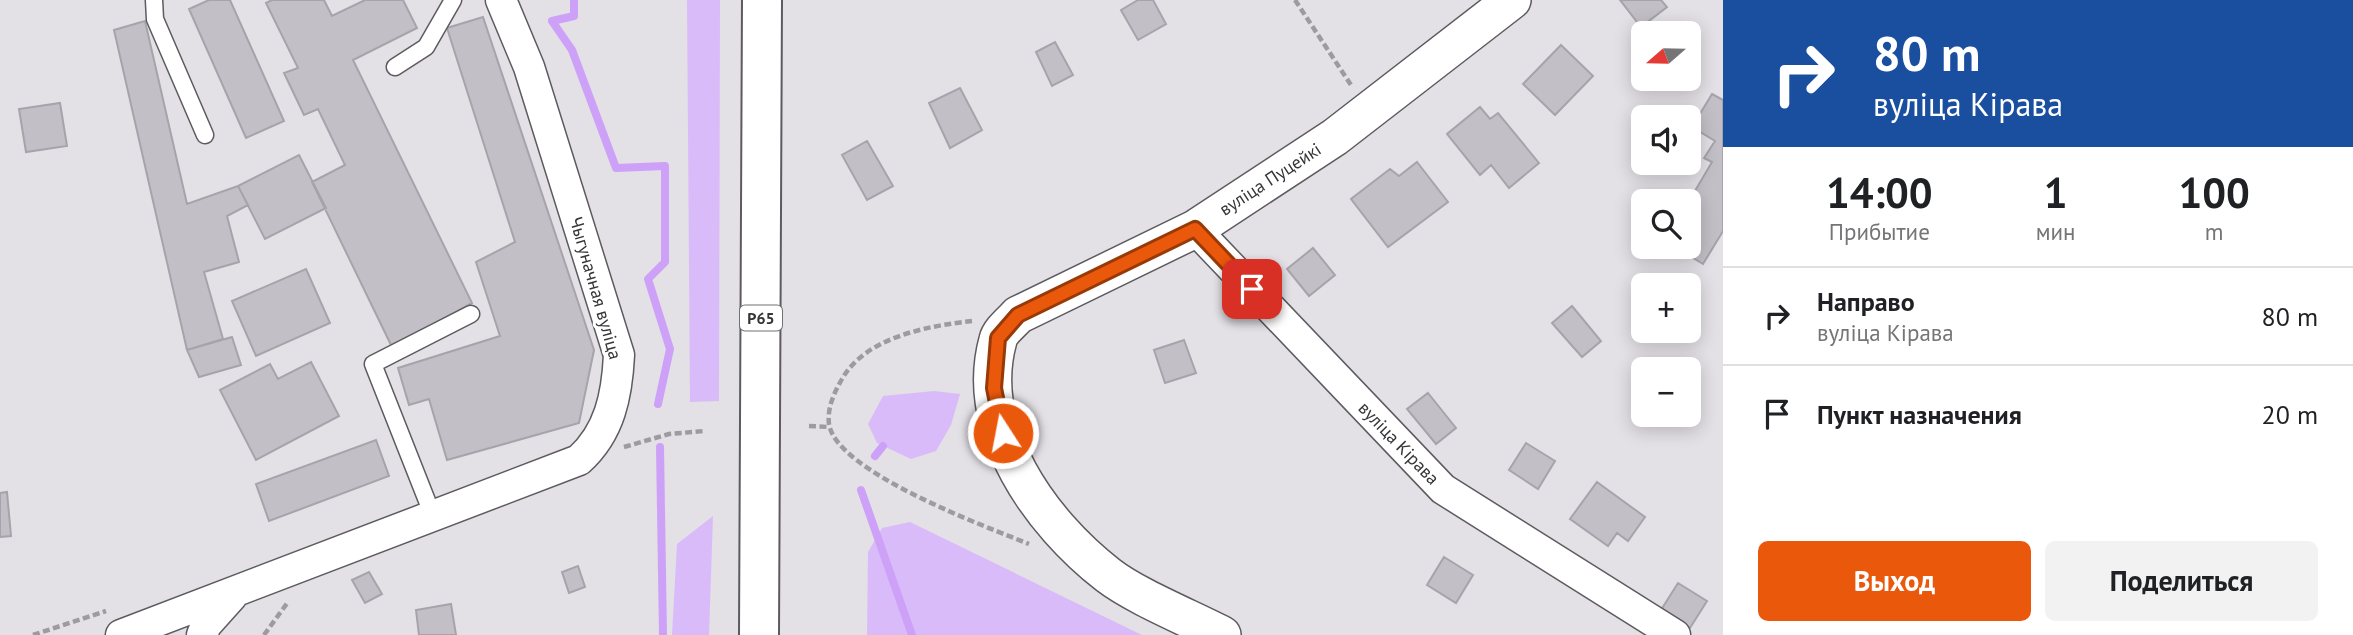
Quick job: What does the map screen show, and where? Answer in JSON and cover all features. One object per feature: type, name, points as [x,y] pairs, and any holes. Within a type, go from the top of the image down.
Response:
[{"type":"main road","name":"Р65","points":[[759,635],[762,0]]},
{"type":"street","name":"Чыгуначная вуліца","points":[[501,0],[529,67],[619,355],[617,390],[611,412],[593,447],[579,460]]},
{"type":"street","name":"вуліца Пуцейкі","points":[[1222,635],[1109,576],[1055,526],[1024,486],[1003,433],[994,388],[998,338],[1018,315],[1195,229],[1369,112],[1512,0]]},
{"type":"street","name":"вуліца Кірава","points":[[1195,229],[1443,489],[1675,635]]},
{"type":"street","points":[[121,635],[579,460]]},
{"type":"street","points":[[202,635],[206,625],[235,593]]},
{"type":"lane","points":[[154,0],[155,19],[205,135]]},
{"type":"lane","points":[[395,67],[426,47],[453,0]]},
{"type":"lane","points":[[433,516],[373,364],[471,314]]},
{"type":"path","points":[[1294,0],[1369,112]]},
{"type":"path","points":[[1018,315],[943,324],[872,347],[853,361],[840,382],[829,407],[829,426],[849,454],[882,479],[1035,546]]},
{"type":"path","points":[[808,426],[829,426]]},
{"type":"path","points":[[579,460],[668,434],[704,431]]},
{"type":"shaded area","points":[[687,0],[720,0],[719,401],[690,402]]},
{"type":"shaded area","points":[[934,391],[960,394],[951,425],[936,451],[911,459],[877,443],[868,424],[883,396]]},
{"type":"shaded area","points":[[713,516],[709,635],[672,635],[677,544]]},
{"type":"shaded area","points":[[910,522],[1142,635],[867,635],[868,552],[882,528]]},
{"type":"building","points":[[209,0],[230,0],[284,121],[246,138],[189,9]]},
{"type":"building","points":[[272,0],[324,0],[332,16],[365,0],[403,0],[417,28],[353,60],[472,303],[392,347],[312,182],[345,165],[318,109],[304,115],[284,73],[298,68],[266,3]]},
{"type":"building","points":[[1138,0],[1153,0],[1166,24],[1138,40],[1121,10]]},
{"type":"building","points":[[1620,0],[1661,0],[1667,7],[1649,21],[1636,21]]},
{"type":"building","points":[[483,17],[594,350],[579,423],[447,460],[429,399],[409,405],[398,368],[500,336],[476,262],[515,242],[447,28]]},
{"type":"building","points":[[145,21],[187,204],[238,186],[248,205],[227,216],[239,262],[204,272],[223,339],[187,350],[114,30]]},
{"type":"building","points":[[1055,42],[1073,75],[1052,86],[1036,52]]},
{"type":"building","points":[[1561,45],[1593,76],[1555,115],[1523,84]]},
{"type":"building","points":[[960,88],[982,130],[950,148],[929,103]]},
{"type":"building","points":[[1712,94],[1723,100],[1723,231],[1703,264],[1695,259],[1701,259],[1701,189],[1696,189],[1712,162],[1704,158],[1715,141],[1701,132],[1701,112]]},
{"type":"building","points":[[60,103],[67,146],[26,152],[19,109]]},
{"type":"building","points":[[1480,107],[1490,119],[1498,113],[1539,163],[1509,188],[1491,165],[1480,175],[1447,134]]},
{"type":"building","points":[[867,141],[893,186],[867,200],[842,155]]},
{"type":"building","points":[[299,155],[326,208],[265,239],[238,186]]},
{"type":"building","points":[[1417,162],[1448,202],[1388,247],[1351,199],[1390,169],[1399,176]]},
{"type":"building","points":[[1313,248],[1335,275],[1309,296],[1287,269]]},
{"type":"building","points":[[306,269],[330,323],[256,356],[232,301]]},
{"type":"building","points":[[1572,306],[1601,341],[1582,357],[1552,323]]},
{"type":"building","points":[[232,337],[241,365],[199,377],[187,350]]},
{"type":"building","points":[[1184,340],[1196,373],[1165,383],[1154,350]]},
{"type":"building","points":[[311,362],[339,416],[256,460],[220,390],[270,364],[278,379]]},
{"type":"building","points":[[1428,393],[1456,428],[1436,444],[1407,409]]},
{"type":"building","points":[[376,440],[389,476],[269,521],[256,484]]},
{"type":"building","points":[[1526,443],[1555,461],[1538,489],[1509,470]]},
{"type":"building","points":[[1597,482],[1645,517],[1628,541],[1617,533],[1608,546],[1570,519]]},
{"type":"building","points":[[7,492],[11,536],[0,537],[0,493]]},
{"type":"building","points":[[1444,557],[1473,575],[1456,603],[1427,585]]},
{"type":"building","points":[[578,566],[585,587],[569,593],[562,572]]},
{"type":"building","points":[[369,572],[382,594],[365,603],[352,580]]},
{"type":"building","points":[[1678,583],[1707,601],[1690,628],[1661,610]]},
{"type":"building","points":[[451,604],[456,635],[419,635],[416,610]]},
{"type":"waterway","points":[[574,0],[574,16],[552,21],[572,50],[616,168],[665,166],[665,262],[648,279],[670,349],[658,404]]},
{"type":"waterway","points":[[875,456],[883,446]]},
{"type":"waterway","points":[[660,447],[663,635]]},
{"type":"waterway","points":[[861,490],[912,635]]},
{"type":"route","points":[[1003,433],[994,388],[998,338],[1018,315],[1195,229],[1252,289]]}]
